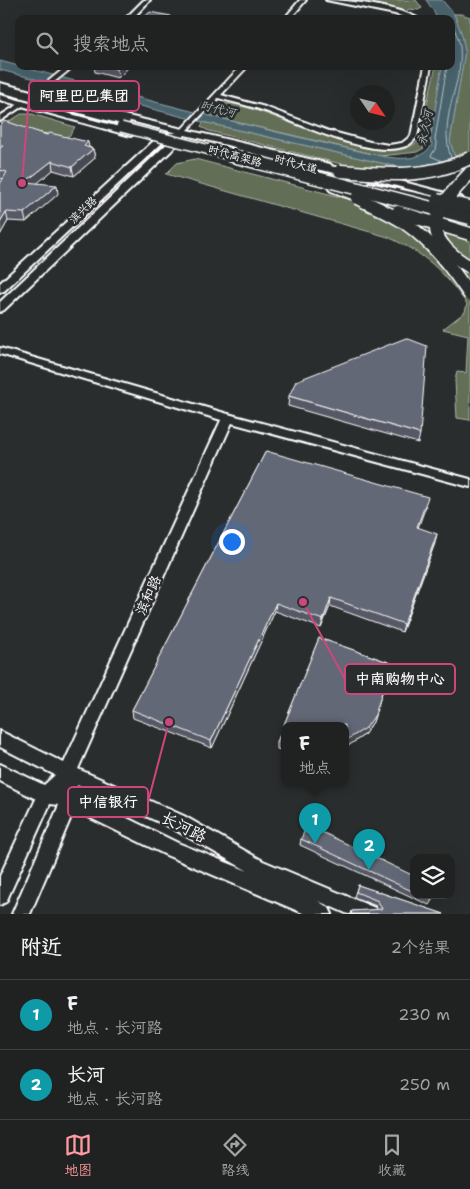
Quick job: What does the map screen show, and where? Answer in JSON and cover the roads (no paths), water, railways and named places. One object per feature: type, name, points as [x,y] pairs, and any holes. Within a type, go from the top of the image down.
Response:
[{"type":"highway","name":"时代高架路","points":[[0,93],[236,150],[470,213]]},
{"type":"highway","name":"时代高架路","points":[[0,93],[470,220]]},
{"type":"highway","points":[[236,150],[306,166],[388,175],[417,174],[442,170],[470,158]]},
{"type":"highway","points":[[260,163],[357,198],[470,234]]},
{"type":"highway","points":[[470,173],[447,198],[435,219],[435,228],[442,245],[470,267]]},
{"type":"highway","points":[[369,186],[470,207]]},
{"type":"highway","points":[[357,198],[404,222],[422,237],[445,260],[470,295]]},
{"type":"main road","name":"时代大道","points":[[0,85],[470,202]]},
{"type":"main road","name":"时代大道","points":[[0,93],[24,104],[470,220]]},
{"type":"main road","name":"滨兴路","points":[[0,289],[160,140],[183,131]]},
{"type":"main road","name":"滨兴路","points":[[0,308],[173,143],[183,131]]},
{"type":"main road","name":"滨和路","points":[[0,896],[46,795],[68,773],[228,418]]},
{"type":"main road","name":"长河路","points":[[0,739],[68,773],[178,822],[257,867],[369,914]]},
{"type":"main road","name":"长河路","points":[[0,772],[46,795],[70,798],[172,849],[300,902],[323,914]]},
{"type":"main road","name":"滨和路","points":[[21,914],[70,798],[68,773]]},
{"type":"street","points":[[132,15],[147,0]]},
{"type":"street","points":[[290,15],[303,0]]},
{"type":"street","points":[[329,0],[405,15]]},
{"type":"street","points":[[36,94],[66,70]]},
{"type":"street","name":"滨兴路","points":[[183,131],[241,70]]},
{"type":"street","points":[[218,96],[246,103],[343,137],[377,146],[398,147],[408,143],[414,137],[427,70]]},
{"type":"street","points":[[0,119],[24,104]]},
{"type":"street","points":[[0,351],[228,418],[470,482]]},
{"type":"water","points":[[426,0],[442,0],[454,15],[435,15]]},
{"type":"water","points":[[455,17],[462,35],[465,51],[450,141],[454,155],[470,161],[470,174],[430,163],[427,166],[408,168],[390,165],[203,122],[0,70],[0,61],[15,65],[15,70],[34,70],[143,99],[381,156],[394,158],[415,157],[422,154],[432,145],[430,140],[441,70],[455,70]]},
{"type":"place","name":"阿里巴巴集团","points":[[22,183]]},
{"type":"place","name":"中南购物中心","points":[[303,602]]},
{"type":"place","name":"中信银行","points":[[169,722]]},
{"type":"place","name":"F","points":[[315,844]]},
{"type":"place","name":"长河","points":[[369,870]]},
{"type":"water label","name":"时代河","points":[[218,109]]},
{"type":"water label","name":"永久河","points":[[425,128]]}]
